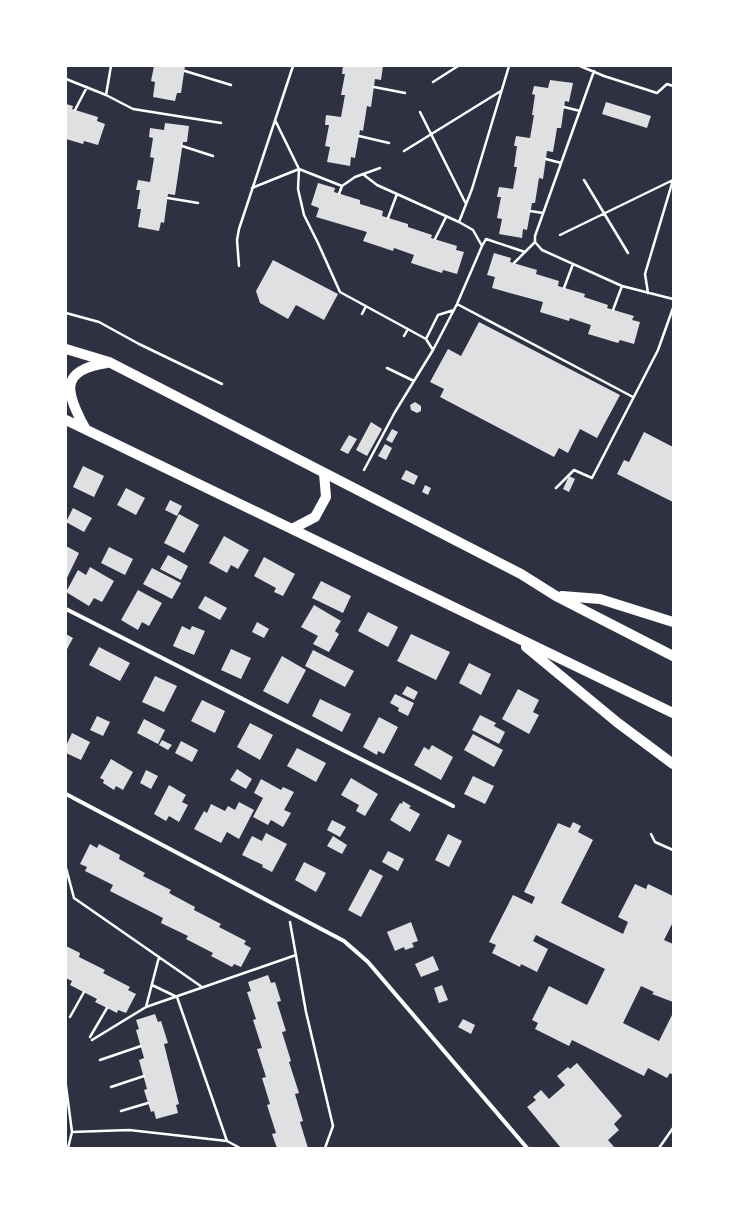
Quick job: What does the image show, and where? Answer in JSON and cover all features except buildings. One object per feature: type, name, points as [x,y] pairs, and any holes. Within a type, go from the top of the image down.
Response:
[{"type":"main road","points":[[66,349],[108,362],[521,574],[556,596],[673,656]]},
{"type":"main road","points":[[84,428],[71,400],[70,389],[72,380],[82,370],[92,365],[108,362]]},
{"type":"main road","points":[[66,420],[673,713]]},
{"type":"main road","points":[[292,529],[315,518],[326,496],[324,473]]},
{"type":"main road","points":[[556,596],[600,599],[673,622]]},
{"type":"main road","points":[[514,637],[618,723],[673,764]]},
{"type":"street","points":[[66,609],[453,806]]},
{"type":"street","points":[[66,794],[344,941],[368,962],[527,1148]]},
{"type":"path","points":[[106,95],[111,66]]},
{"type":"path","points":[[239,266],[237,240],[252,188],[293,66]]},
{"type":"path","points":[[433,82],[458,66]]},
{"type":"path","points":[[459,222],[509,66]]},
{"type":"path","points":[[580,66],[604,76],[657,93],[667,84],[673,86]]},
{"type":"path","points":[[184,71],[231,84]]},
{"type":"path","points":[[594,71],[535,236],[535,242],[542,250],[622,286],[673,299]]},
{"type":"path","points":[[66,78],[106,95],[133,109],[221,123]]},
{"type":"path","points":[[75,110],[87,87]]},
{"type":"path","points":[[374,87],[405,94]]},
{"type":"path","points":[[404,151],[502,91]]},
{"type":"path","points":[[564,108],[580,110]]},
{"type":"path","points":[[420,112],[466,204]]},
{"type":"path","points":[[275,120],[299,169],[298,188],[304,214],[340,292],[426,339],[433,350]]},
{"type":"path","points":[[359,136],[389,144]]},
{"type":"path","points":[[182,146],[213,156]]},
{"type":"path","points":[[546,159],[561,163]]},
{"type":"path","points":[[339,194],[342,186],[355,177],[380,168]]},
{"type":"path","points":[[252,188],[299,169],[342,186]]},
{"type":"path","points":[[363,175],[377,185],[459,222],[473,230],[482,246]]},
{"type":"path","points":[[584,180],[628,253]]},
{"type":"path","points":[[560,235],[673,180]]},
{"type":"path","points":[[648,293],[645,274],[673,180]]},
{"type":"path","points":[[388,218],[397,194]]},
{"type":"path","points":[[168,198],[198,203]]},
{"type":"path","points":[[530,211],[543,213]]},
{"type":"path","points":[[435,239],[446,217]]},
{"type":"path","points":[[364,470],[433,350],[457,304],[486,239],[525,252]]},
{"type":"path","points":[[514,263],[535,242]]},
{"type":"path","points":[[564,288],[573,264]]},
{"type":"path","points":[[614,310],[622,286]]},
{"type":"path","points":[[457,304],[633,397]]},
{"type":"path","points":[[362,314],[366,306]]},
{"type":"path","points":[[556,488],[574,470],[592,478],[658,350],[673,308]]},
{"type":"path","points":[[426,339],[438,315],[454,310]]},
{"type":"path","points":[[66,313],[99,322],[139,344],[222,384]]},
{"type":"path","points":[[404,336],[408,329]]},
{"type":"path","points":[[388,368],[414,381]]},
{"type":"path","points":[[651,834],[655,842],[673,850]]},
{"type":"path","points":[[66,868],[74,898],[203,988]]},
{"type":"path","points":[[287,910],[306,1012],[333,1126],[325,1148]]},
{"type":"path","points":[[92,1040],[146,1007],[296,955]]},
{"type":"path","points":[[146,1007],[159,957]]},
{"type":"path","points":[[152,986],[177,997],[227,1141]]},
{"type":"path","points":[[70,1017],[84,992]]},
{"type":"path","points":[[90,1037],[107,1008]]},
{"type":"path","points":[[100,1060],[141,1046]]},
{"type":"path","points":[[111,1087],[144,1076]]},
{"type":"path","points":[[66,1086],[72,1132],[68,1148]]},
{"type":"path","points":[[121,1111],[148,1103]]},
{"type":"path","points":[[659,1148],[673,1128]]},
{"type":"path","points":[[72,1132],[129,1130],[227,1141],[240,1148]]}]
